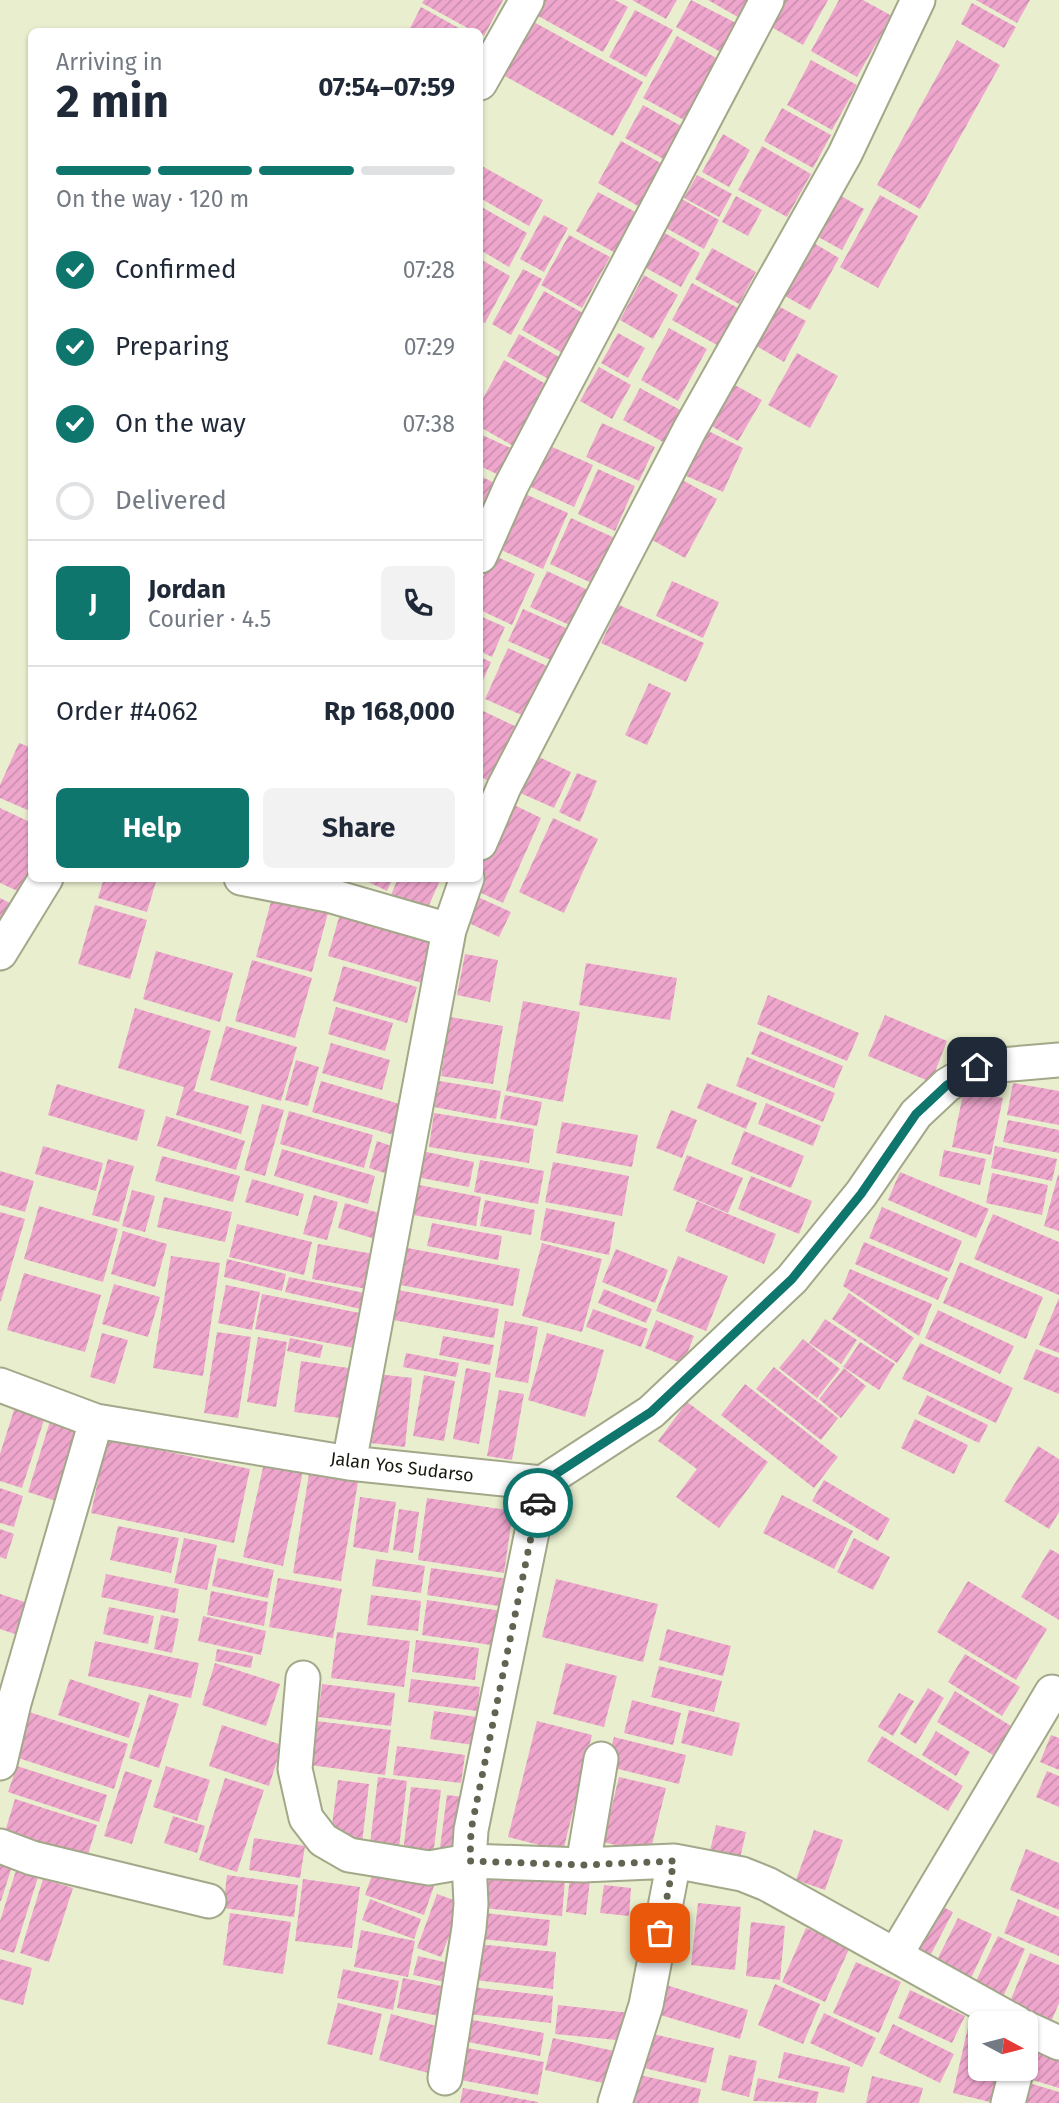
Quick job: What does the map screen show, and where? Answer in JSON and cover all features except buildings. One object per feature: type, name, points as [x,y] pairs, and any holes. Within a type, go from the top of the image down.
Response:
[{"type":"street","points":[[483,78],[527,0]]},
{"type":"street","points":[[483,549],[517,474],[767,0]]},
{"type":"street","points":[[483,837],[504,787],[690,429],[845,154],[918,0]]},
{"type":"street","points":[[0,953],[44,882]]},
{"type":"street","points":[[281,882],[332,887],[449,930]]},
{"type":"street","points":[[349,1463],[449,930],[466,882]]},
{"type":"street","points":[[445,2078],[469,1928],[471,1830],[542,1483],[651,1412],[792,1279],[861,1194],[916,1114],[947,1085],[977,1067],[1059,1060]]},
{"type":"street","name":"Jalan Yos Sudarso","points":[[0,1385],[96,1421],[349,1463],[542,1483]]},
{"type":"street","points":[[0,1763],[14,1703],[96,1421]]},
{"type":"street","points":[[303,1678],[295,1769],[306,1818],[323,1840],[349,1855],[429,1868],[470,1861],[583,1865],[674,1861],[742,1874],[767,1884],[897,1954],[945,1985],[994,2011]]},
{"type":"street","points":[[897,1954],[1048,1690]]},
{"type":"street","points":[[583,1865],[601,1759]]},
{"type":"street","points":[[0,1846],[32,1858],[209,1901]]},
{"type":"street","points":[[615,2103],[646,2005],[674,1861]]},
{"type":"street","points":[[1038,2034],[1059,2043]]},
{"type":"street","points":[[1008,2103],[1014,2081]]},
{"type":"way so far","points":[[538,1503],[471,1830],[470,1861],[583,1865],[674,1861],[660,1933]]},
{"type":"route","points":[[538,1503],[542,1483],[651,1412],[792,1279],[861,1194],[916,1114],[947,1085],[977,1067]]}]
